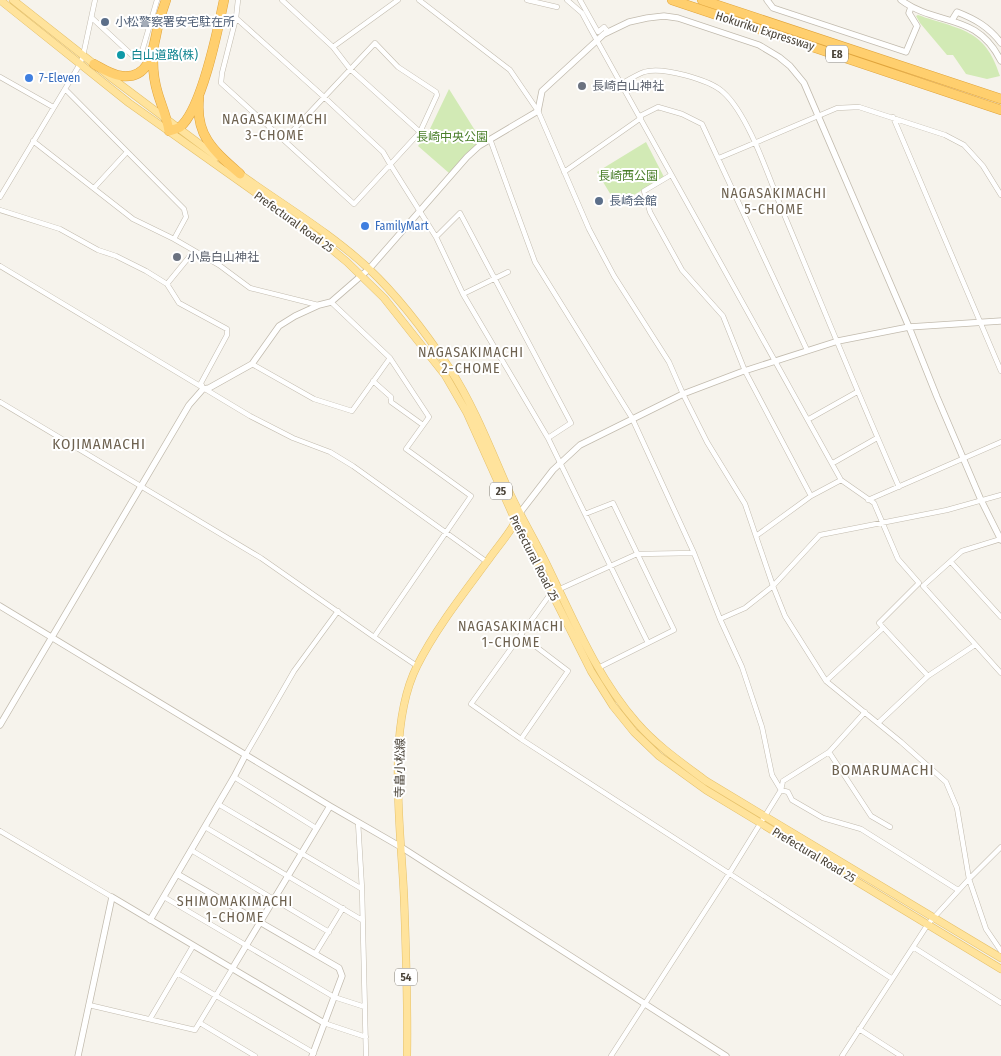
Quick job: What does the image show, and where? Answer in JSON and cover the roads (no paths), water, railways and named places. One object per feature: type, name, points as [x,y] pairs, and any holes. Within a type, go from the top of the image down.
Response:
[{"type":"highway","points":[[94,64],[116,75],[135,75],[141,72],[149,64],[166,0]]},
{"type":"highway","points":[[154,47],[152,65],[155,83],[168,120],[169,131],[179,128],[188,116],[202,85],[216,40],[224,0]]},
{"type":"highway","name":"Hokuriku Expressway","points":[[672,0],[1001,110]]},
{"type":"highway","name":"Hokuriku Expressway","points":[[702,0],[1001,99]]},
{"type":"highway","points":[[202,85],[198,111],[203,133],[212,148],[240,174]]},
{"type":"main road","name":"Prefectural Road 25","points":[[0,0],[80,64],[169,131],[310,232],[362,275],[384,298],[445,376],[467,413],[516,522],[591,671],[613,706],[634,732],[659,756],[706,790],[762,819],[1001,958]]},
{"type":"main road","name":"Prefectural Road 25","points":[[13,0],[83,56],[240,174],[311,223],[369,269],[421,329],[450,369],[473,407],[519,514],[597,668],[621,704],[638,725],[663,748],[706,782],[1001,969]]},
{"type":"main road","name":"寺畠小松線","points":[[407,1056],[399,796],[399,743],[402,710],[408,686],[417,666],[435,636],[516,522],[519,514]]},
{"type":"street","points":[[0,197],[80,64],[95,0]]},
{"type":"street","points":[[92,18],[134,57],[141,55],[157,0]]},
{"type":"street","points":[[238,0],[236,18],[221,83],[354,204],[420,132],[438,95],[398,67],[375,43],[284,140]]},
{"type":"street","points":[[282,0],[333,47],[350,69],[420,132]]},
{"type":"street","points":[[333,47],[398,0]]},
{"type":"street","points":[[419,0],[510,70],[538,111],[589,229],[614,276],[669,362],[707,442],[746,504],[773,586],[786,616],[826,681],[946,782],[957,808],[969,879],[986,929],[1001,951]]},
{"type":"street","points":[[527,0],[557,7]]},
{"type":"street","points":[[580,0],[598,32],[604,27],[608,32]]},
{"type":"street","points":[[767,0],[773,8],[906,52],[916,26],[909,13],[911,7]]},
{"type":"street","points":[[901,0],[911,7],[971,28],[990,43],[1001,61]]},
{"type":"street","points":[[571,1],[582,13],[620,84],[641,117],[809,419],[840,480],[874,503],[898,559],[919,583],[879,623],[928,676]]},
{"type":"street","points":[[952,20],[956,12],[975,19],[992,32],[1001,43]]},
{"type":"street","points":[[0,725],[189,405],[203,389],[209,388],[252,364],[279,326],[318,305],[331,302],[369,269],[467,157],[479,146],[538,111],[542,92],[597,40],[608,32],[629,22],[664,16],[695,23],[759,45],[790,66],[804,83],[981,500],[1001,540],[962,551],[923,586],[1001,673]]},
{"type":"street","points":[[236,18],[383,152],[436,237],[463,294],[548,438],[648,643]]},
{"type":"street","points":[[620,84],[645,72],[665,70],[695,79],[722,91],[737,108],[754,142],[838,341],[857,392],[899,487]]},
{"type":"street","points":[[0,77],[53,107]]},
{"type":"street","points":[[65,89],[184,209],[186,217],[174,240]]},
{"type":"street","points":[[719,158],[817,116],[848,106],[893,117],[945,135],[964,145],[983,166],[1001,195]]},
{"type":"street","points":[[564,172],[658,107],[682,114],[702,124],[807,350]]},
{"type":"street","points":[[893,117],[1001,371]]},
{"type":"street","points":[[490,139],[535,262],[632,418],[694,553],[742,668],[762,727],[772,775],[781,790],[788,792],[792,800],[823,818],[861,829],[958,890]]},
{"type":"street","points":[[33,141],[133,219],[194,251],[250,288],[318,305]]},
{"type":"street","points":[[94,188],[127,152]]},
{"type":"street","points":[[671,174],[644,191],[650,212],[682,270],[722,316],[745,371],[811,496]]},
{"type":"street","points":[[0,210],[60,229],[98,250],[116,256],[146,271],[167,284],[179,302],[227,329],[227,335],[201,383],[203,389]]},
{"type":"street","points":[[436,237],[460,213],[572,423],[548,438]]},
{"type":"street","points":[[167,284],[194,251]]},
{"type":"street","points":[[0,266],[203,389],[293,438],[330,452],[346,461],[486,562]]},
{"type":"street","points":[[463,294],[508,272]]},
{"type":"street","points":[[331,302],[390,358],[428,417],[406,449],[471,496],[374,637]]},
{"type":"street","points":[[519,514],[561,463],[580,445],[683,394],[745,371],[838,341],[909,327],[1001,321]]},
{"type":"street","points":[[252,364],[314,400],[352,411],[390,358]]},
{"type":"street","points":[[373,381],[391,396],[391,402],[423,425]]},
{"type":"street","points":[[809,419],[857,392]]},
{"type":"street","points":[[0,402],[261,558],[417,666]]},
{"type":"street","points":[[833,464],[877,438]]},
{"type":"street","points":[[868,500],[1001,442]]},
{"type":"street","points":[[756,536],[811,496],[840,480]]},
{"type":"street","points":[[720,619],[745,608],[773,586],[820,535],[947,510],[1001,496]]},
{"type":"street","points":[[585,514],[613,503],[674,630],[597,668]]},
{"type":"street","points":[[694,553],[637,554],[558,588],[551,593],[472,704],[521,739],[892,978]]},
{"type":"street","points":[[951,562],[1001,616]]},
{"type":"street","points":[[0,606],[401,847],[726,1056]]},
{"type":"street","points":[[150,920],[294,671],[338,611]]},
{"type":"street","points":[[826,681],[883,628]]},
{"type":"street","points":[[521,739],[568,671],[522,636]]},
{"type":"street","points":[[878,723],[928,676],[975,645]]},
{"type":"street","points":[[611,1056],[729,874],[781,790],[783,781],[828,752],[865,712]]},
{"type":"street","points":[[828,752],[871,816],[890,827]]},
{"type":"street","points":[[234,777],[316,828]]},
{"type":"street","points":[[218,804],[362,889]]},
{"type":"street","points":[[89,1005],[195,1030],[330,806]]},
{"type":"street","points":[[358,822],[362,889],[366,1056]]},
{"type":"street","points":[[205,827],[362,920]]},
{"type":"street","points":[[0,831],[324,1023],[366,1037]]},
{"type":"street","points":[[842,1056],[928,924],[958,890],[1001,848]]},
{"type":"street","points":[[191,850],[329,932]]},
{"type":"street","points":[[177,874],[339,968],[342,976],[313,1054],[177,973]]},
{"type":"street","points":[[164,896],[334,997],[365,1008]]},
{"type":"street","points":[[78,1056],[112,897]]},
{"type":"street","points":[[315,954],[343,908]]},
{"type":"street","points":[[150,1019],[193,946]]},
{"type":"street","points":[[913,947],[1001,1003]]},
{"type":"street","points":[[200,1023],[255,1056]]},
{"type":"street","points":[[859,1029],[901,1056]]},
{"type":"place","name":"小松警察署安宅駐在所","points":[[105,22]]},
{"type":"place","name":"白山道路(株)","points":[[121,55]]},
{"type":"place","name":"7-Eleven","points":[[29,78]]},
{"type":"place","name":"長崎白山神社","points":[[582,86]]},
{"type":"place","name":"長崎会館","points":[[599,201]]},
{"type":"place","name":"FamilyMart","points":[[365,226]]},
{"type":"place","name":"小島白山神社","points":[[177,257]]},
{"type":"district","name":"NAGASAKIMACHI 3-CHOME","points":[[275,128]]},
{"type":"district","name":"NAGASAKIMACHI 5-CHOME","points":[[774,202]]},
{"type":"district","name":"NAGASAKIMACHI 2-CHOME","points":[[471,360]]},
{"type":"district","name":"KOJIMAMACHI","points":[[99,444]]},
{"type":"district","name":"NAGASAKIMACHI 1-CHOME","points":[[511,634]]},
{"type":"district","name":"BOMARUMACHI","points":[[883,770]]},
{"type":"district","name":"SHIMOMAKIMACHI 1-CHOME","points":[[235,910]]},
{"type":"park label","name":"長崎中央公園","points":[[452,137]]},
{"type":"park label","name":"長崎西公園","points":[[628,176]]}]
